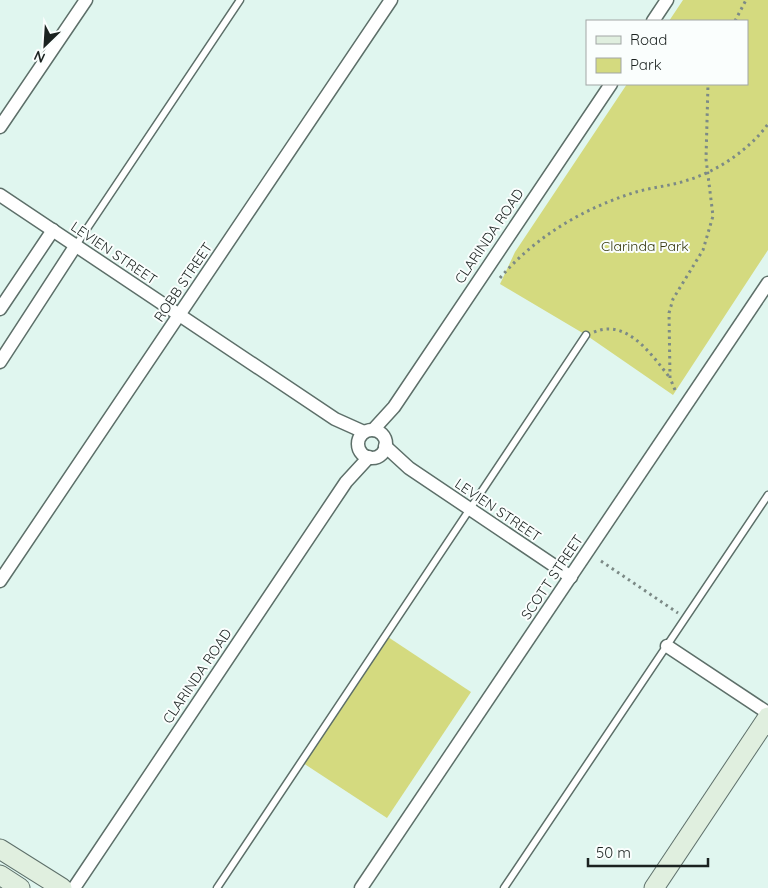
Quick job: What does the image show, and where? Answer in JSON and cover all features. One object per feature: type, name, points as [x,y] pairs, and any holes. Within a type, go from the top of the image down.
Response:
[{"type":"main road","points":[[654,888],[768,717]]},
{"type":"main road","points":[[0,849],[62,888]]},
{"type":"main road","points":[[0,875],[20,888]]},
{"type":"street","points":[[0,127],[86,0]]},
{"type":"street","name":"ROBB STREET","points":[[0,581],[391,0]]},
{"type":"street","points":[[654,20],[667,0]]},
{"type":"street","name":"CLARINDA ROAD","points":[[74,888],[346,482],[394,406],[610,85]]},
{"type":"street","name":"LEVIEN STREET","points":[[0,195],[570,577]]},
{"type":"street","points":[[0,310],[53,230]]},
{"type":"street","points":[[0,362],[76,245]]},
{"type":"street","name":"SCOTT STREET","points":[[361,888],[768,283]]},
{"type":"street","points":[[667,646],[768,713]]},
{"type":"lane","points":[[76,245],[240,0]]},
{"type":"lane","points":[[217,888],[586,335]]},
{"type":"lane","points":[[504,888],[768,495]]},
{"type":"path","points":[[736,20],[746,0]]},
{"type":"path","points":[[670,378],[669,312],[673,299],[703,250],[709,235],[713,216],[706,159],[708,85]]},
{"type":"path","points":[[500,278],[512,264],[556,228],[580,214],[638,191],[687,181],[709,172],[753,143],[768,124]]},
{"type":"path","points":[[586,335],[601,329],[615,329],[629,335],[651,354],[670,378],[676,390]]},
{"type":"path","points":[[601,561],[686,618]]},
{"type":"green space","name":"Clarinda Park","points":[[683,0],[768,0],[768,250],[673,395],[586,335],[500,284],[515,252],[626,85],[748,85],[748,20],[670,20]]},
{"type":"green space","points":[[388,637],[471,692],[387,818],[303,763]]}]
